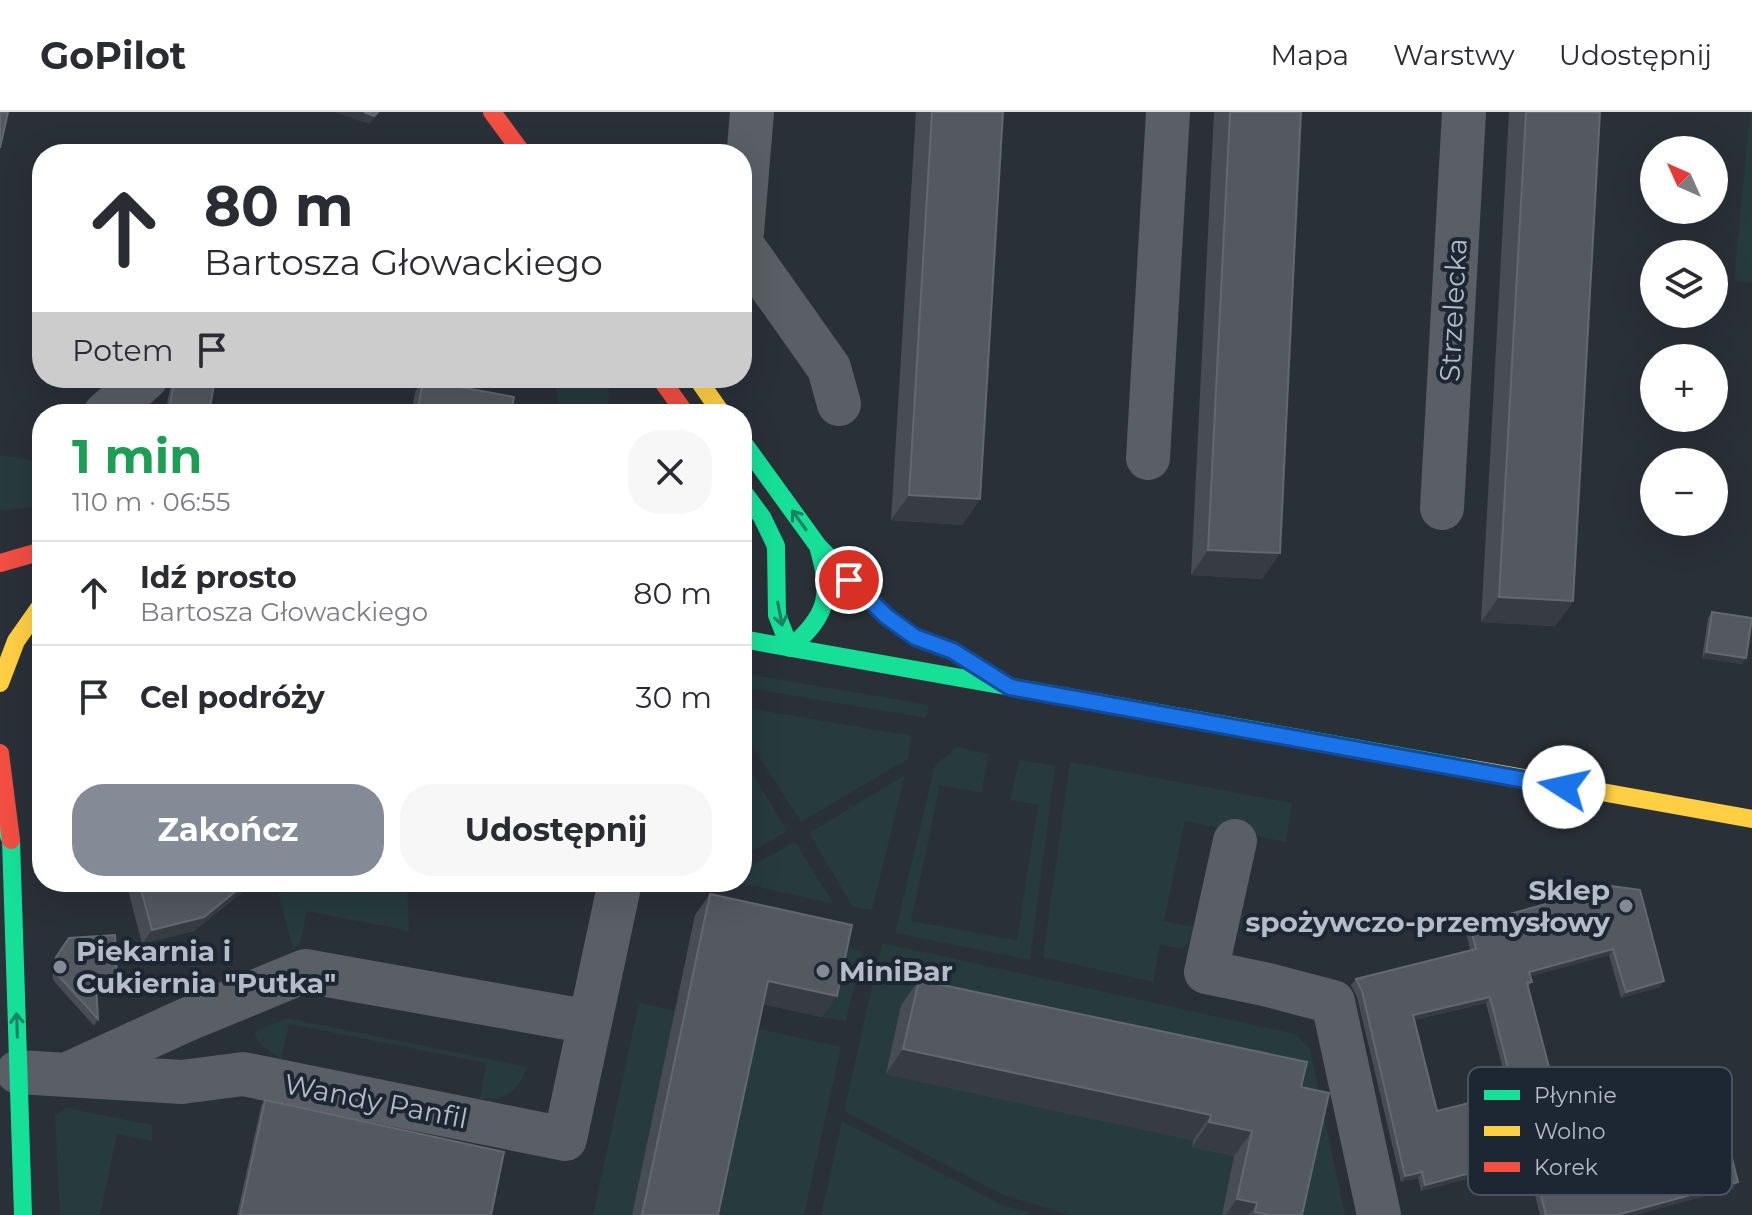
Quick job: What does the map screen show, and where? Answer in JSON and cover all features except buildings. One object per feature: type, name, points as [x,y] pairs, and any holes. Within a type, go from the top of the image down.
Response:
[{"type":"street","points":[[492,112],[516,144]]},
{"type":"street","points":[[749,144],[752,112]]},
{"type":"street","points":[[1148,458],[1168,112]]},
{"type":"street","name":"Strzelecka","points":[[1442,508],[1464,112]]},
{"type":"street","points":[[752,259],[829,368],[839,404]]},
{"type":"street","points":[[116,404],[135,388]]},
{"type":"street","points":[[752,455],[818,546],[886,616],[915,637],[953,651],[1010,687]]},
{"type":"street","points":[[752,504],[776,546],[777,615],[790,648]]},
{"type":"street","points":[[790,648],[814,629],[825,606],[828,581],[818,546]]},
{"type":"street","points":[[0,563],[32,554]]},
{"type":"street","points":[[0,683],[5,664],[20,633],[32,617]]},
{"type":"street","points":[[752,641],[1752,819]]},
{"type":"street","points":[[0,753],[11,840],[9,1072],[20,1128],[23,1215]]},
{"type":"street","points":[[0,818],[11,840]]},
{"type":"street","points":[[1235,841],[1206,972],[1333,1002],[1379,1215]]},
{"type":"street","name":"Wandy Panfil","points":[[9,1072],[182,1082],[243,1074],[565,1139],[618,892]]},
{"type":"street","name":"Wandy Panfil","points":[[66,1075],[186,1020],[305,971],[590,1022]]},
{"type":"street","points":[[0,1128],[20,1128]]},
{"type":"green space","points":[[1752,112],[1752,283],[1734,281]]},
{"type":"green space","points":[[556,388],[609,388],[608,404],[558,404]]},
{"type":"green space","points":[[0,455],[32,460],[32,507],[0,511]]},
{"type":"green space","points":[[752,675],[929,705],[926,718],[752,689]]},
{"type":"green space","points":[[752,709],[912,736],[908,759],[801,822],[752,746]]},
{"type":"green space","points":[[957,747],[989,754],[981,793],[940,785],[911,921],[1017,940],[1038,805],[1010,800],[1019,760],[1055,766],[1030,960],[895,933],[935,765]]},
{"type":"green space","points":[[1070,762],[1292,803],[1286,842],[1185,821],[1164,921],[1198,928],[1196,936],[1182,949],[1160,945],[1153,982],[1043,957]]},
{"type":"green space","points":[[752,773],[787,831],[752,851]]},
{"type":"green space","points":[[905,775],[872,910],[853,907],[809,833]]},
{"type":"green space","points":[[795,842],[834,904],[752,885],[752,866]]},
{"type":"green space","points":[[407,892],[409,931],[307,911],[300,944],[293,948],[278,893]]},
{"type":"green space","points":[[882,943],[1295,1034],[1310,1049],[1345,1215],[1070,1215],[1003,1195],[844,1111]]},
{"type":"green space","points":[[837,946],[862,951],[846,1021],[822,1017]]},
{"type":"green space","points":[[639,1003],[841,1047],[804,1215],[593,1215]]},
{"type":"green space","points":[[287,1018],[527,1067],[520,1083],[510,1093],[480,1099],[486,1063],[289,1024],[281,1059],[261,1045],[254,1032]]},
{"type":"green space","points":[[66,1108],[152,1125],[152,1141],[117,1134],[100,1215],[60,1215],[55,1115]]},
{"type":"green space","points":[[842,1121],[1000,1204],[1035,1215],[821,1215]]},
{"type":"traffic: fast","points":[[752,455],[818,546],[886,616],[915,637],[953,651],[981,669]]},
{"type":"traffic: fast","points":[[752,504],[776,546],[777,615],[790,648]]},
{"type":"traffic: fast","points":[[790,648],[813,625],[824,603],[825,578],[818,546]]},
{"type":"traffic: fast","points":[[752,641],[1462,767]]},
{"type":"traffic: fast","points":[[0,818],[11,840],[23,1215]]},
{"type":"traffic: slow","points":[[704,388],[715,404]]},
{"type":"traffic: slow","points":[[0,683],[16,641],[32,618]]},
{"type":"traffic: slow","points":[[1462,767],[1752,819]]},
{"type":"traffic: jam","points":[[492,112],[516,144]]},
{"type":"traffic: jam","points":[[667,388],[679,404]]},
{"type":"traffic: jam","points":[[0,563],[32,554]]},
{"type":"traffic: jam","points":[[0,753],[11,840]]},
{"type":"place","name":"Sklep spożywczo-przemysłowy","points":[[1626,906]]},
{"type":"place","name":"Piekarnia i Cukiernia \"Putka\"","points":[[60,967]]},
{"type":"place","name":"MiniBar","points":[[823,971]]},
{"type":"route","points":[[849,580],[886,616],[915,637],[953,651],[1010,687],[1564,787]]}]
